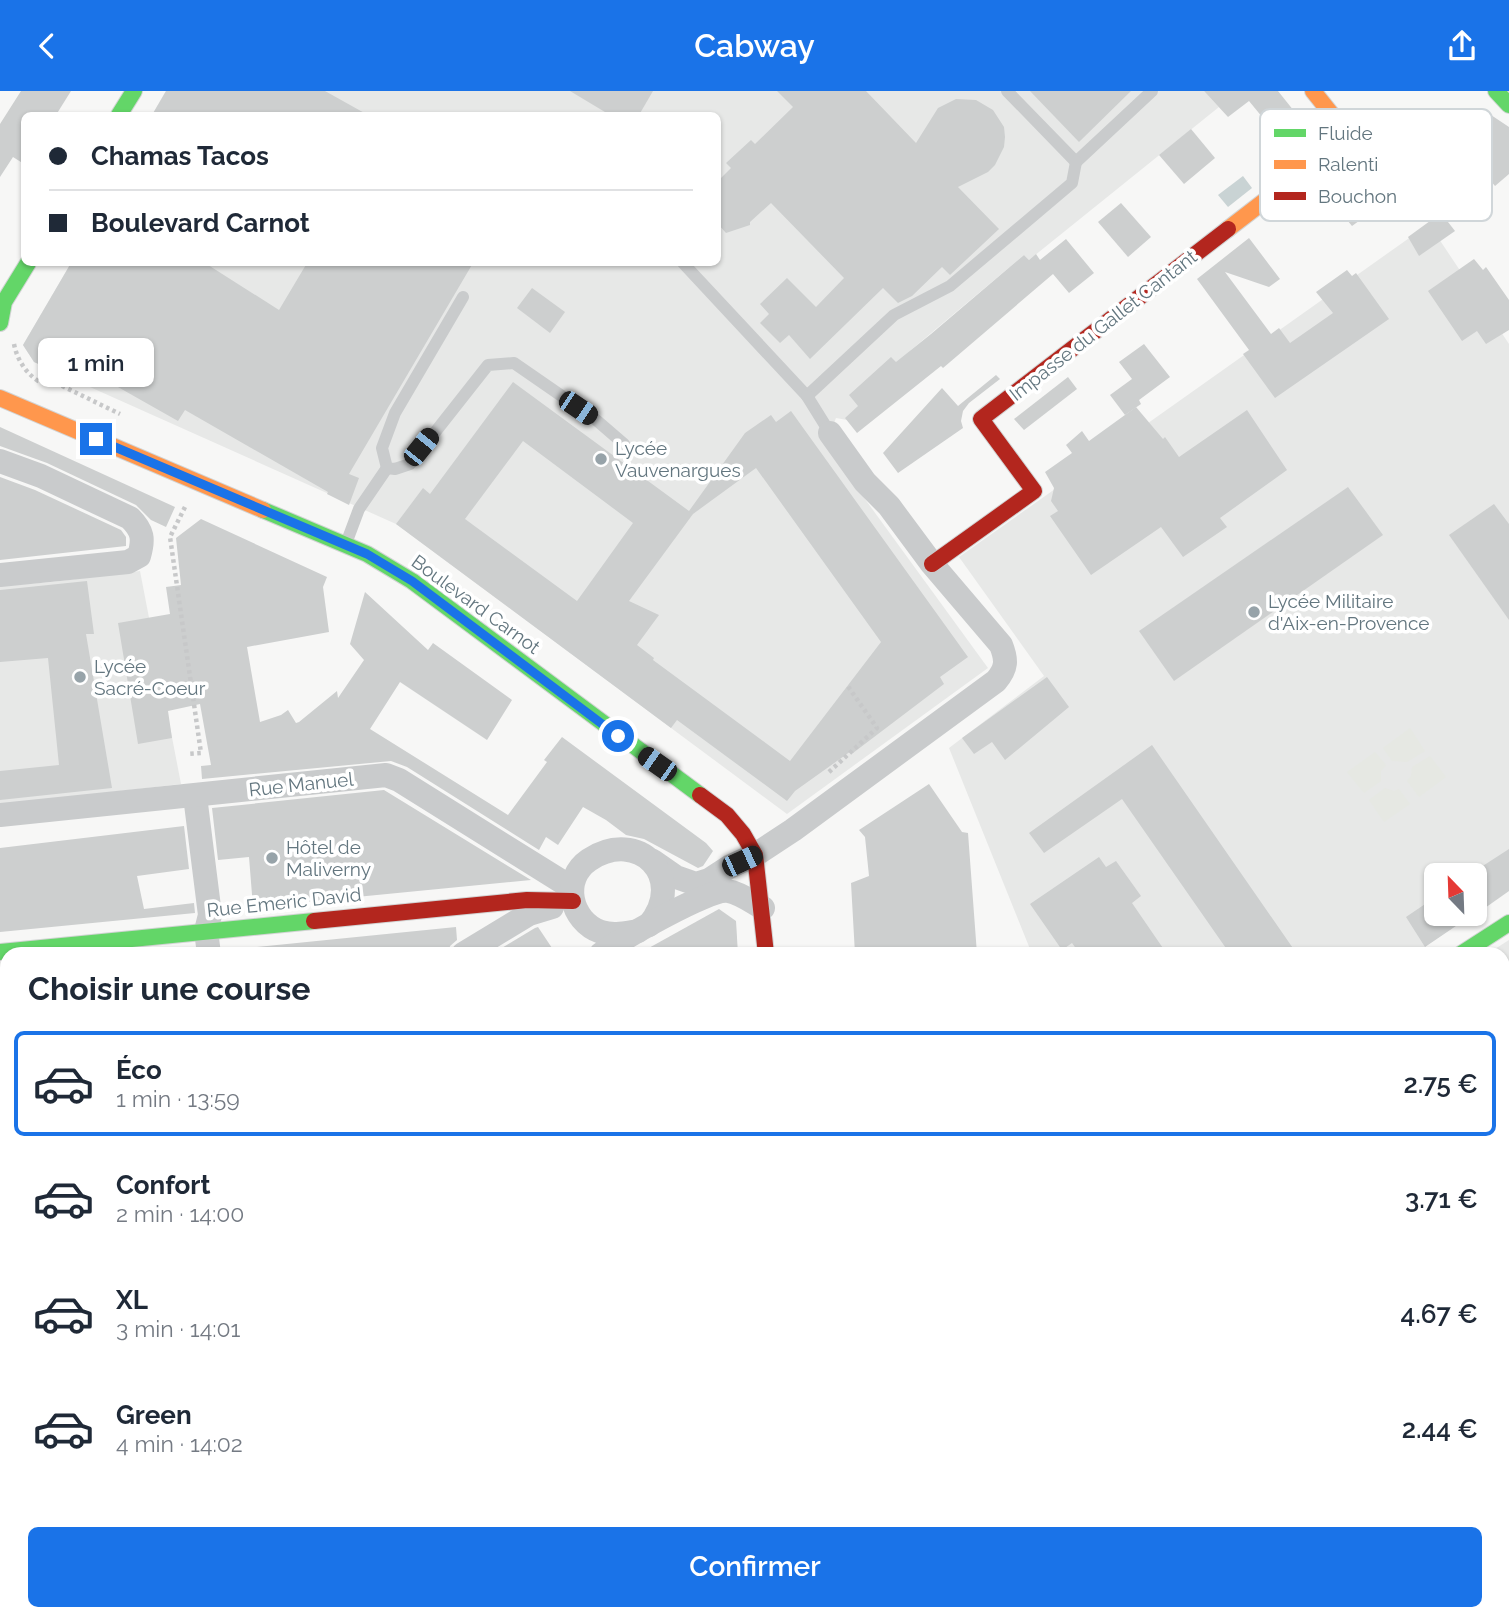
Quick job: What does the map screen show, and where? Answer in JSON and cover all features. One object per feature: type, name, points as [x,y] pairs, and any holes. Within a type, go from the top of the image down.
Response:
[{"type":"street","points":[[121,112],[134,91]]},
{"type":"street","name":"Impasse du Gallet Cantant","points":[[1312,91],[1327,109]]},
{"type":"street","points":[[1496,91],[1509,105]]},
{"type":"street","name":"Impasse du Gallet Cantant","points":[[932,564],[1034,491],[981,419],[1260,204]]},
{"type":"street","points":[[0,324],[2,303],[27,266]]},
{"type":"street","name":"Boulevard Carnot","points":[[0,398],[367,554],[412,581],[727,815],[743,834],[755,855],[766,947]]},
{"type":"street","points":[[653,861],[664,886],[664,900],[658,914],[644,928],[615,935],[599,931],[586,923],[576,910],[572,894],[573,877],[579,868],[601,853],[615,849],[630,851],[644,855],[653,861],[676,877],[696,884],[709,880],[755,855],[996,681],[1003,672],[1007,660],[1001,645],[932,564],[890,506],[865,482],[830,433]]},
{"type":"street","points":[[0,575],[128,562],[139,556],[144,541],[140,528],[130,518],[41,476],[4,462]]},
{"type":"street","name":"Rue Manuel","points":[[0,815],[386,775],[399,780],[572,894]]},
{"type":"street","points":[[195,796],[210,915],[208,942]]},
{"type":"street","points":[[612,947],[712,893],[726,891],[763,908]]},
{"type":"street","points":[[474,947],[528,914],[572,894]]},
{"type":"street","name":"Rue Emeric David","points":[[104,947],[208,942],[572,894]]},
{"type":"street","points":[[1472,947],[1509,923]]},
{"type":"lane","points":[[1007,91],[1076,162]]},
{"type":"lane","points":[[807,395],[894,315],[950,286],[1072,183],[1076,162],[1152,91]]},
{"type":"lane","points":[[686,266],[807,395],[830,433]]},
{"type":"lane","points":[[346,545],[353,520],[387,468],[382,448],[395,413],[463,296]]},
{"type":"lane","points":[[387,468],[395,469],[410,464],[488,365],[514,363],[595,419],[624,444]]},
{"type":"path","points":[[185,507],[170,537],[201,753],[187,754]]},
{"type":"path","points":[[822,779],[877,728],[847,685]]},
{"type":"shaded area","name":"Lycée Vauvenargues","points":[[166,91],[1204,91],[1219,107],[1029,260],[1024,255],[911,350],[847,420],[836,418],[830,433],[822,440],[988,668],[787,814],[396,524],[34,362],[23,345],[69,266],[721,266],[721,112],[154,112]]},
{"type":"shaded area","points":[[1243,176],[1252,188],[1228,207],[1218,195]]},
{"type":"shaded area","name":"Lycée Militaire d'Aix-en-Provence","points":[[1429,224],[1509,344],[1509,889],[1488,880],[1488,863],[1424,863],[1424,926],[1455,926],[1424,947],[1029,947],[949,748],[1044,676],[959,557]]},
{"type":"shaded area","name":"Lycée Sacré-Coeur","points":[[140,571],[181,784],[0,805],[0,586]]},
{"type":"shaded area","points":[[1410,728],[1425,751],[1407,762],[1392,761],[1383,748]]},
{"type":"shaded area","points":[[1375,752],[1386,765],[1381,771],[1381,781],[1364,793],[1347,772]]},
{"type":"shaded area","points":[[1430,756],[1446,777],[1419,797],[1407,781],[1412,767]]},
{"type":"shaded area","points":[[1385,788],[1394,791],[1399,789],[1410,804],[1384,822],[1369,800]]},
{"type":"shaded area","points":[[1509,940],[1509,947],[1498,947]]},
{"type":"building","points":[[21,91],[71,91],[58,112],[21,112],[21,162],[13,157],[0,177],[0,124]]},
{"type":"building","points":[[166,91],[325,91],[363,112],[154,112]]},
{"type":"building","points":[[570,91],[653,91],[641,112],[605,112]]},
{"type":"building","points":[[777,91],[866,91],[916,143],[938,108],[956,99],[976,100],[993,110],[1004,127],[1005,137],[1004,147],[995,165],[988,172],[958,187],[999,229],[950,275],[942,267],[912,296],[898,303],[883,288],[810,359],[789,335],[780,343],[760,323],[769,314],[760,304],[787,278],[816,307],[844,278],[771,203],[750,225],[726,233],[721,227],[721,178],[731,168],[726,163],[751,140],[755,144],[793,107]]},
{"type":"building","points":[[1030,91],[1131,91],[1079,142]]},
{"type":"building","points":[[1204,91],[1278,91],[1292,109],[1260,109],[1260,114],[1249,101],[1228,117]]},
{"type":"building","points":[[1492,116],[1509,127],[1509,174],[1495,186],[1492,182]]},
{"type":"building","points":[[1191,129],[1215,158],[1184,184],[1159,155]]},
{"type":"building","points":[[1121,203],[1151,237],[1128,257],[1098,222]]},
{"type":"building","points":[[1430,221],[1447,221],[1455,231],[1419,256],[1408,237]]},
{"type":"building","points":[[1249,238],[1280,279],[1269,287],[1225,272],[1271,334],[1279,328],[1290,343],[1333,313],[1316,292],[1347,270],[1352,276],[1356,273],[1389,319],[1275,398],[1243,354],[1249,350],[1197,279]]},
{"type":"building","points":[[1066,239],[1094,273],[1069,293],[1053,274],[943,368],[941,366],[857,433],[845,418],[858,406],[849,395],[891,357],[896,362],[931,334],[1024,255],[1029,260],[1036,254],[1040,260]]},
{"type":"building","points":[[1474,259],[1483,270],[1486,267],[1509,300],[1509,330],[1486,344],[1477,331],[1462,341],[1428,291]]},
{"type":"building","points":[[69,266],[210,266],[279,310],[305,266],[471,266],[349,474],[359,478],[349,505],[185,410],[178,421],[102,378],[99,383],[91,379],[87,386],[34,362],[23,345]]},
{"type":"building","points":[[532,288],[565,312],[550,333],[517,308]]},
{"type":"building","points":[[1144,344],[1170,377],[1139,400],[1141,404],[1125,415],[1110,395],[1132,379],[1119,362]]},
{"type":"building","points":[[996,375],[1000,379],[969,403],[963,411],[963,428],[898,473],[883,453],[942,388],[958,406]]},
{"type":"building","points":[[1068,377],[1077,389],[1024,430],[1014,419]]},
{"type":"building","points":[[513,382],[689,511],[745,433],[771,415],[776,422],[791,411],[968,657],[940,677],[944,684],[853,753],[851,751],[795,791],[787,801],[677,720],[671,728],[396,524],[423,488],[430,494]],"holes":[[[523,441],[633,523],[577,601],[465,519]],[[756,468],[881,642],[790,761],[653,660],[654,658],[637,645],[659,615],[629,601],[693,514]]]},
{"type":"building","points":[[1136,407],[1163,439],[1165,437],[1179,457],[1247,410],[1287,470],[1220,518],[1227,527],[1183,557],[1161,527],[1091,575],[1050,516],[1058,511],[1051,501],[1054,488],[1045,472],[1072,453],[1066,445],[1082,431],[1089,441]]},
{"type":"building","points":[[0,427],[175,507],[166,527],[151,520],[136,505],[47,463],[0,446]]},
{"type":"building","points":[[0,477],[35,490],[121,530],[126,537],[126,546],[0,560]]},
{"type":"building","points":[[1348,487],[1383,535],[1174,681],[1139,631]]},
{"type":"building","points":[[1494,504],[1509,524],[1509,620],[1449,535]]},
{"type":"building","points":[[201,519],[327,577],[323,587],[329,632],[247,647],[260,722],[288,710],[296,723],[337,691],[338,698],[364,660],[350,644],[365,592],[428,650],[433,643],[512,700],[487,740],[400,682],[370,729],[508,815],[562,737],[706,843],[713,851],[703,866],[698,868],[644,839],[626,835],[583,807],[558,845],[546,837],[539,850],[407,767],[391,761],[202,779],[201,766],[211,765],[200,704],[168,711],[172,738],[138,744],[118,623],[170,614],[166,587],[181,585],[176,538]]},
{"type":"building","points":[[87,581],[94,634],[86,634],[112,788],[0,800],[0,771],[59,765],[48,658],[0,662],[0,590]]},
{"type":"building","points":[[1047,677],[1069,707],[1005,760],[992,742],[974,754],[962,738]]},
{"type":"building","points":[[1152,745],[1292,947],[1225,947],[1122,799],[1044,853],[1029,833]]},
{"type":"building","points":[[929,784],[962,832],[968,833],[976,947],[855,947],[851,883],[869,876],[865,837],[859,830]]},
{"type":"building","points":[[384,790],[531,880],[253,907],[249,857],[218,860],[212,808]]},
{"type":"building","points":[[184,826],[189,869],[137,876],[144,909],[194,903],[195,913],[0,932],[0,848]]},
{"type":"building","points":[[1509,849],[1509,891],[1488,906],[1488,863]]},
{"type":"building","points":[[1099,857],[1106,867],[1116,861],[1141,896],[1132,903],[1162,947],[1075,947],[1072,943],[1060,947],[1030,904]]},
{"type":"building","points":[[1424,905],[1424,926],[1456,926],[1425,947],[1406,917]]},
{"type":"building","points":[[719,909],[736,921],[738,947],[651,947]]},
{"type":"building","points":[[456,927],[457,940],[450,947],[257,947]]},
{"type":"building","points":[[538,927],[551,947],[504,947]]},
{"type":"traffic: fast","points":[[121,112],[134,91]]},
{"type":"traffic: fast","points":[[1496,91],[1509,105]]},
{"type":"traffic: fast","points":[[0,323],[4,302],[26,266]]},
{"type":"traffic: fast","points":[[263,510],[367,554],[412,581],[700,795]]},
{"type":"traffic: fast","points":[[51,947],[314,921]]},
{"type":"traffic: fast","points":[[1472,947],[1509,923]]},
{"type":"traffic: slow","points":[[1313,91],[1327,109]]},
{"type":"traffic: slow","points":[[1228,229],[1260,204]]},
{"type":"traffic: slow","points":[[0,398],[263,510]]},
{"type":"traffic: jam","points":[[932,564],[1034,491],[981,419],[1228,229]]},
{"type":"traffic: jam","points":[[700,795],[727,815],[743,834],[755,855],[765,947]]},
{"type":"traffic: jam","points":[[314,921],[527,900],[573,901]]},
{"type":"place","name":"Lycée Vauvenargues","points":[[601,459]]},
{"type":"place","name":"Lycée Militaire d'Aix-en-Provence","points":[[1254,612]]},
{"type":"place","name":"Lycée Sacré-Coeur","points":[[80,677]]},
{"type":"place","name":"Hôtel de Maliverny","points":[[272,858]]},
{"type":"route","points":[[96,439],[367,554],[412,581],[618,736]]}]
